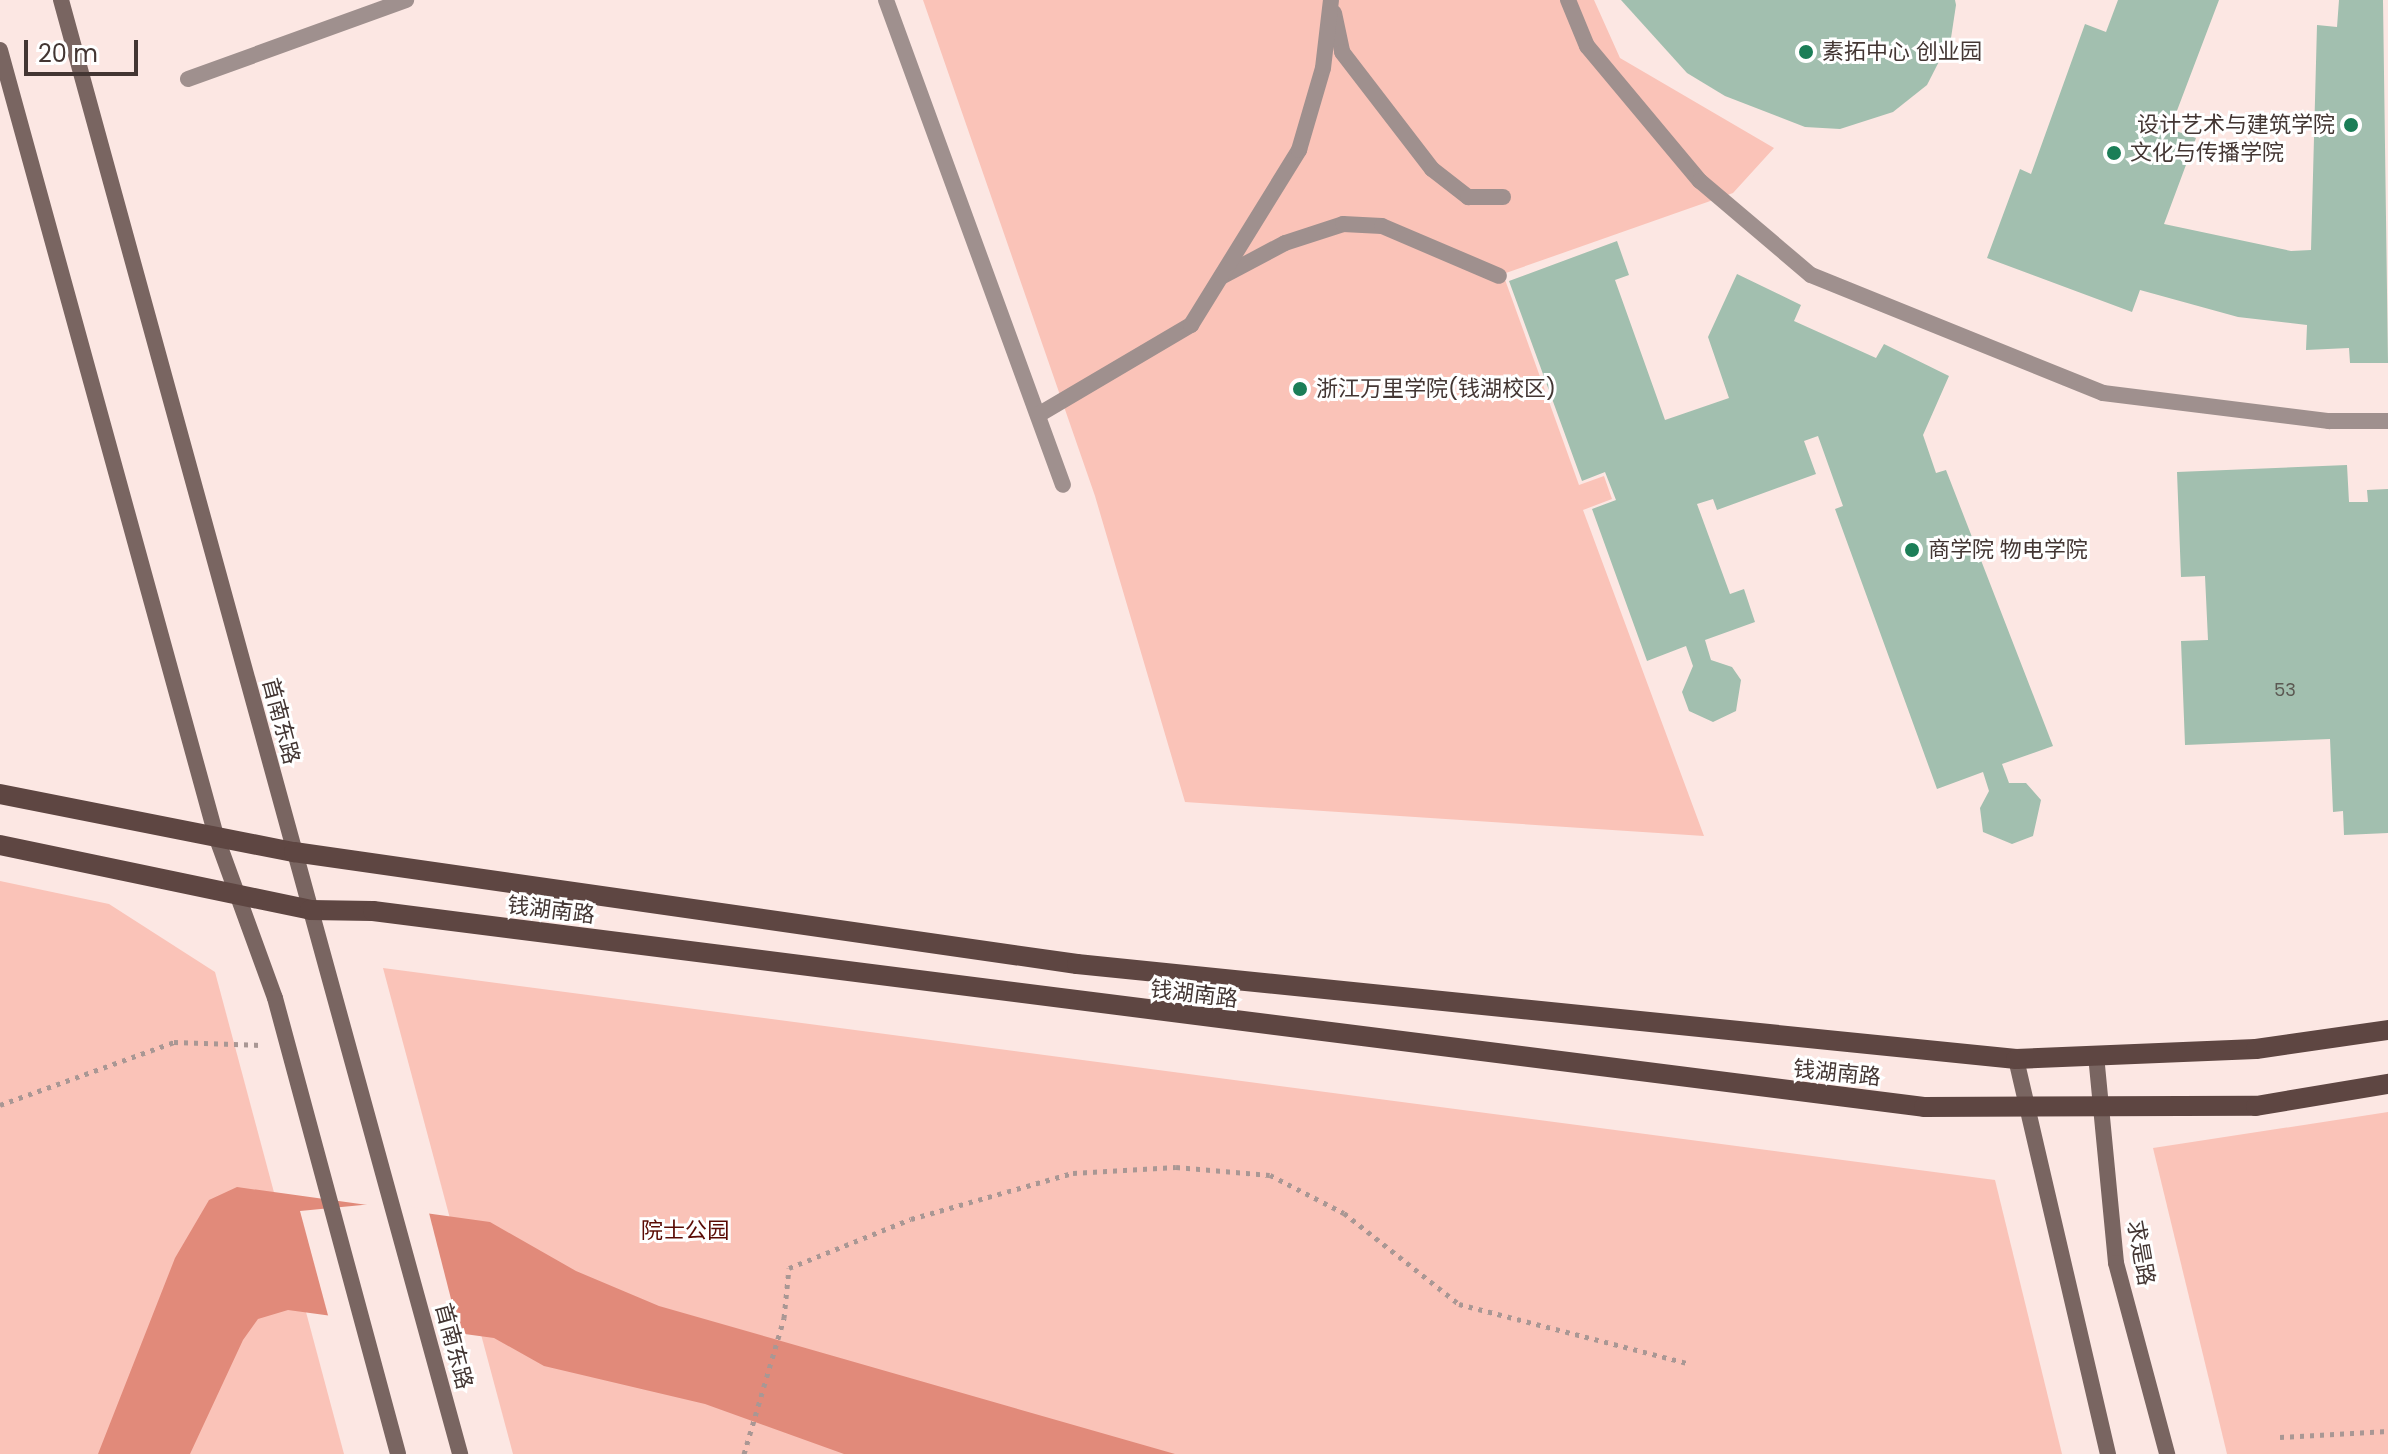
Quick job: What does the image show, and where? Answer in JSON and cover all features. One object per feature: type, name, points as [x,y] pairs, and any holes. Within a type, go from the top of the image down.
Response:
[{"type":"main road","name":"首南东路","points":[[61,0],[460,1454]]},
{"type":"main road","points":[[0,50],[216,836],[287,1046],[398,1454]]},
{"type":"main road","name":"钱湖南路","points":[[0,794],[294,852],[1077,964],[2016,1059],[2256,1049],[2388,1030]]},
{"type":"main road","name":"钱湖南路","points":[[0,845],[310,910],[373,911],[1659,1077],[1924,1107],[2256,1106],[2388,1084]]},
{"type":"main road","name":"求是路","points":[[2096,1055],[2116,1263],[2167,1454]]},
{"type":"main road","points":[[2016,1059],[2108,1454]]},
{"type":"lane","points":[[188,79],[406,0]]},
{"type":"lane","points":[[886,0],[1063,485]]},
{"type":"lane","points":[[1038,415],[1191,325],[1299,150],[1323,68],[1331,0]]},
{"type":"lane","points":[[1331,0],[1342,52],[1432,169],[1468,197],[1503,197]]},
{"type":"lane","points":[[1568,0],[1587,46],[1700,181],[1811,275],[2103,393],[2329,421],[2388,421]]},
{"type":"lane","points":[[1220,278],[1285,243],[1343,224],[1382,226],[1499,276]]},
{"type":"path","points":[[0,1105],[174,1042],[287,1046]]},
{"type":"path","points":[[744,1454],[751,1441],[784,1318],[789,1268],[911,1219],[1073,1173],[1176,1167],[1270,1175],[1344,1213],[1459,1304],[1687,1363]]},
{"type":"path","points":[[2280,1437],[2388,1431]]},
{"type":"green space","points":[[923,0],[1594,0],[1620,58],[1774,148],[1733,193],[1503,274],[1579,485],[1604,476],[1612,499],[1583,510],[1704,836],[1185,802],[1095,496]]},
{"type":"green space","points":[[0,881],[109,904],[215,972],[344,1454],[0,1454]]},
{"type":"green space","name":"院士公园","points":[[383,968],[1995,1180],[2062,1454],[513,1454]]},
{"type":"green space","points":[[2388,1112],[2388,1454],[2227,1454],[2153,1148]]},
{"type":"shaded area","points":[[237,1187],[490,1222],[576,1271],[659,1306],[1175,1454],[844,1454],[705,1404],[544,1366],[494,1338],[288,1310],[258,1319],[243,1340],[190,1454],[98,1454],[175,1258],[209,1200]]},
{"type":"pier","points":[[383,1203],[428,1209],[461,1338],[329,1319],[300,1211]]},
{"type":"building","name":"素拓中心 创业园","points":[[1621,0],[1955,0],[1956,5],[1951,38],[1927,85],[1893,112],[1840,129],[1805,127],[1725,96],[1687,73]]},
{"type":"building","points":[[2118,0],[2219,0],[2170,129],[2196,138],[2164,224],[2291,251],[2311,250],[2317,25],[2337,27],[2339,0],[2383,0],[2388,363],[2350,363],[2349,348],[2306,350],[2307,325],[2238,317],[2140,290],[2132,312],[1987,258],[2020,169],[2031,174],[2085,24],[2106,32]]},
{"type":"building","name":"商学院 物电学院","points":[[1617,241],[1629,275],[1615,280],[1665,420],[1729,398],[1708,337],[1737,274],[1801,305],[1794,321],[1876,358],[1884,344],[1949,376],[1923,435],[1936,473],[1946,470],[2053,746],[2002,764],[2009,783],[2026,783],[2041,800],[2033,836],[2012,844],[1983,832],[1980,808],[1989,791],[1983,772],[1937,789],[1835,509],[1843,506],[1818,436],[1804,441],[1816,474],[1717,510],[1713,499],[1697,504],[1730,594],[1744,589],[1755,622],[1705,640],[1711,660],[1732,667],[1741,680],[1736,711],[1713,722],[1689,711],[1682,692],[1693,666],[1686,646],[1647,661],[1592,509],[1616,500],[1605,472],[1582,481],[1509,281]]},
{"type":"building","points":[[2347,465],[2349,502],[2368,502],[2367,490],[2388,489],[2388,833],[2344,835],[2343,811],[2333,812],[2330,739],[2185,745],[2181,641],[2208,640],[2205,576],[2181,577],[2177,472]]},
{"type":"place","name":"素拓中心 创业园","points":[[1806,52]]},
{"type":"place","name":"设计艺术与建筑学院","points":[[2351,125]]},
{"type":"place","name":"文化与传播学院","points":[[2114,153]]},
{"type":"place","name":"浙江万里学院(钱湖校区)","points":[[1300,389]]},
{"type":"place","name":"商学院 物电学院","points":[[1912,550]]}]
